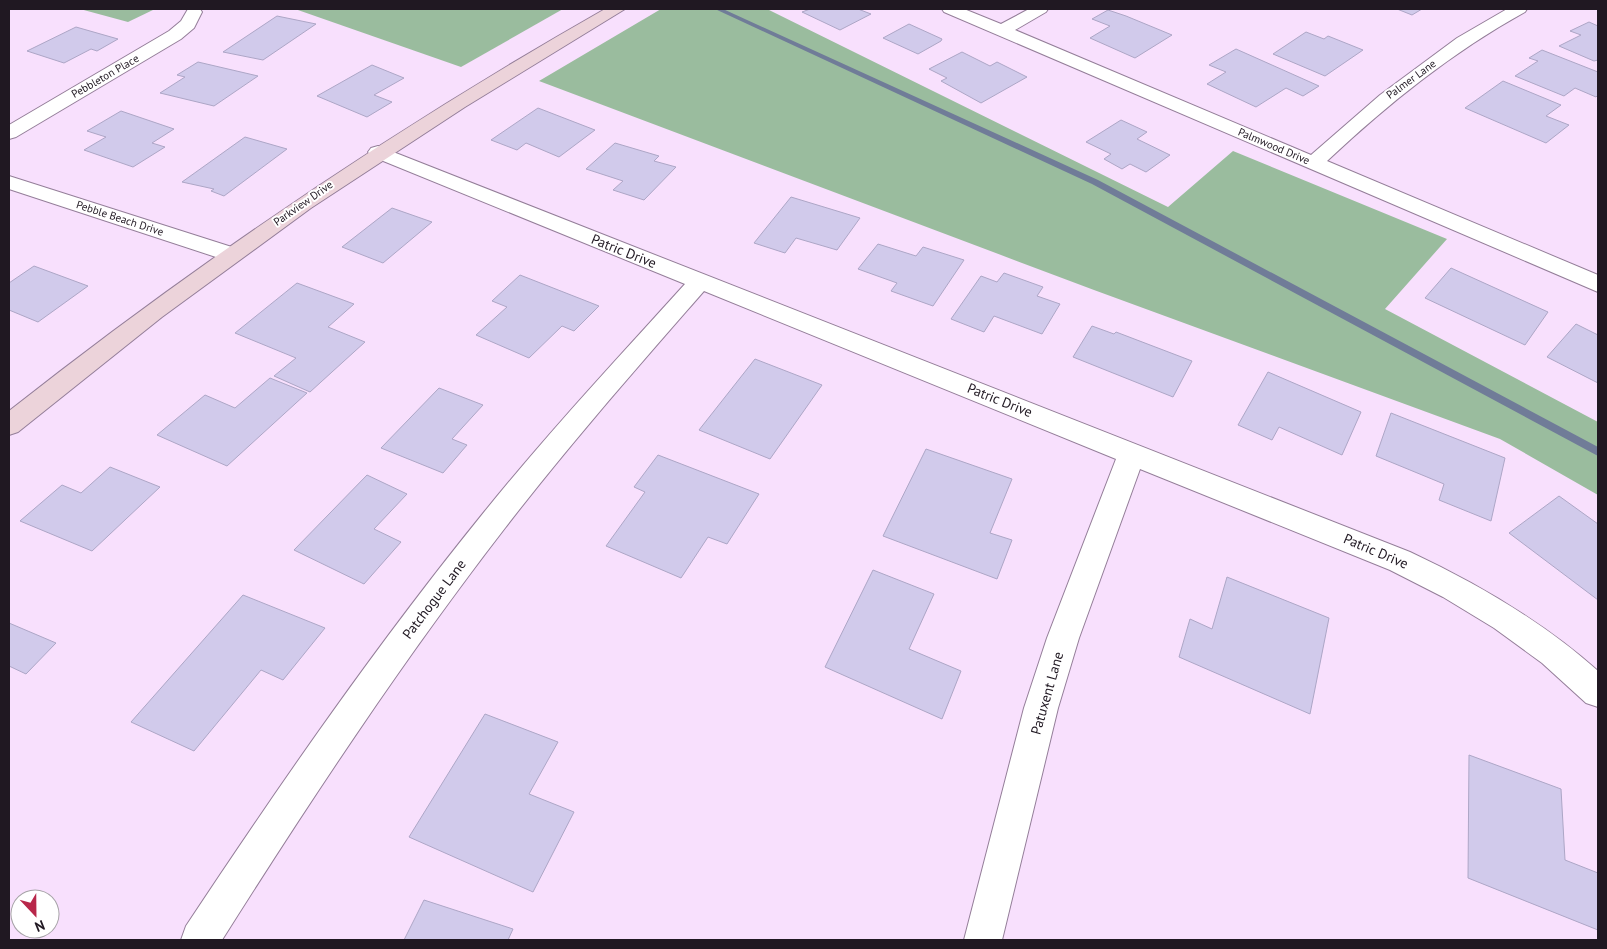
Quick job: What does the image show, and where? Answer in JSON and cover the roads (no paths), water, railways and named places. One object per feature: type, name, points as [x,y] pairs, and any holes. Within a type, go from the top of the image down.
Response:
[{"type":"street","name":"Parkview Drive","points":[[9,425],[58,385],[230,254],[306,200],[378,152],[512,68],[617,9]]},
{"type":"street","name":"Palmwood Drive","points":[[950,9],[1598,284]]},
{"type":"street","points":[[1002,31],[1040,9]]},
{"type":"street","name":"Palmer Lane","points":[[1314,164],[1367,113],[1395,90],[1466,40],[1519,9]]},
{"type":"street","name":"Pebbleton Place","points":[[9,133],[175,35],[188,24],[194,12]]},
{"type":"street","name":"Patric Drive","points":[[378,152],[1366,546],[1436,578],[1499,614],[1563,661],[1598,692]]},
{"type":"street","name":"Pebble Beach Drive","points":[[9,182],[230,254]]},
{"type":"street","name":"Patchogue Lane","points":[[200,940],[264,840],[363,696],[469,553],[550,453],[700,281]]},
{"type":"street","name":"Patuxent Lane","points":[[983,940],[1041,708],[1063,638],[1132,453]]},
{"type":"waterway","points":[[718,9],[1095,182],[1598,452]]}]
